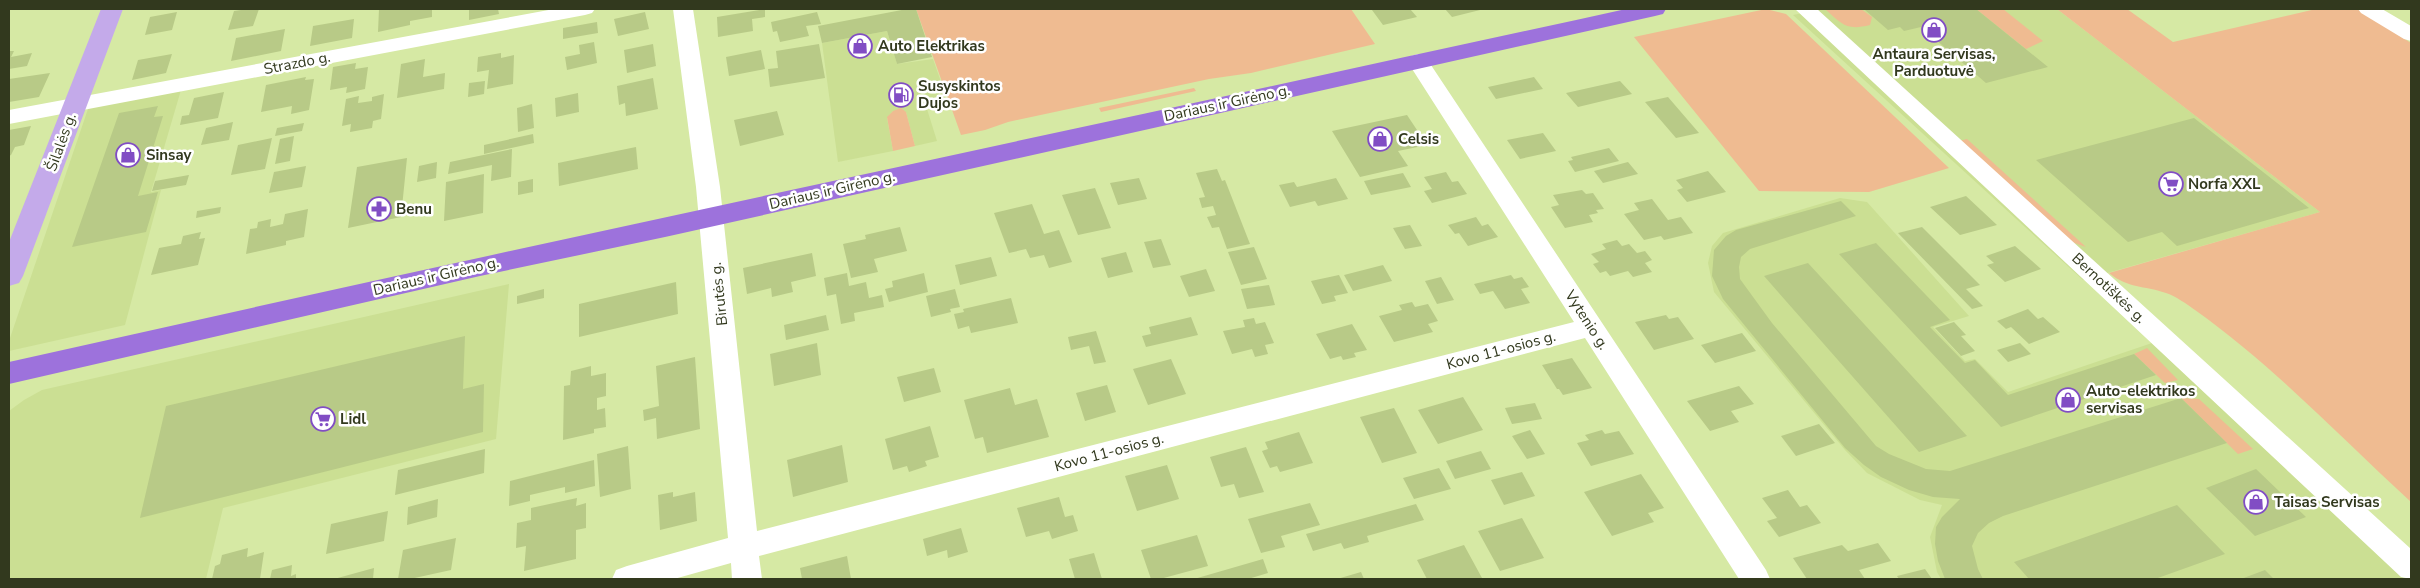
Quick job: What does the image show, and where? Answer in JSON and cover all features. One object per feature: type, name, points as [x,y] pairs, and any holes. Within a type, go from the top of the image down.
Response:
[{"type":"highway","name":"Dariaus ir Girėno g.","points":[[9,373],[480,266],[710,218],[1655,9]]},
{"type":"main road","name":"Šilalės g.","points":[[9,276],[112,9]]},
{"type":"street","name":"Strazdo g.","points":[[9,117],[585,9]]},
{"type":"street","name":"Birutės g.","points":[[683,9],[708,187],[747,579]]},
{"type":"street","name":"Bernotiškės g.","points":[[1805,9],[2411,568]]},
{"type":"street","points":[[2368,9],[2411,35]]},
{"type":"street","name":"Vytenio g.","points":[[1418,61],[1755,579]]},
{"type":"street","name":"Kovo 11-osios g.","points":[[627,579],[1591,327]]},
{"type":"shaded area","points":[[916,9],[1351,9],[1375,44],[1251,73],[1209,79],[1008,122],[985,130],[961,135]]},
{"type":"shaded area","points":[[1766,9],[1786,14],[1949,168],[1869,192],[1759,191],[1634,37]]},
{"type":"shaded area","points":[[1822,9],[2057,9],[2320,212],[2083,280],[1793,15]]},
{"type":"shaded area","points":[[1825,9],[1861,9],[1872,17],[1870,25],[1850,27],[1836,19]]},
{"type":"shaded area","points":[[1976,9],[2003,9],[2043,41],[2026,49]]},
{"type":"shaded area","points":[[2057,9],[2127,9],[2173,42],[2316,9],[2357,9],[2411,43],[2411,502],[2279,378],[2224,332],[2173,296],[2158,290],[2123,282],[2109,273],[2320,212]]},
{"type":"shaded area","points":[[887,31],[897,64],[933,59],[947,99],[936,102],[927,109],[937,141],[915,146],[906,112],[893,111],[887,118],[893,151],[838,162],[822,43]]},
{"type":"shaded area","points":[[1194,88],[1196,91],[1101,112],[1099,108]]},
{"type":"shaded area","points":[[181,90],[151,192],[161,190],[125,325],[9,351],[9,341],[89,106]]},
{"type":"shaded area","points":[[901,108],[906,112],[915,146],[893,151],[887,117],[893,111]]},
{"type":"shaded area","points":[[1967,139],[2086,247],[2066,240],[1959,141]]},
{"type":"shaded area","points":[[1840,198],[1867,202],[1969,316],[1933,327],[1965,361],[1975,359],[2008,392],[2152,343],[2405,579],[1941,579],[1937,572],[1930,537],[1942,505],[1920,500],[1867,473],[1845,450],[1714,292],[1708,263],[1712,246],[1723,233]]},
{"type":"shaded area","points":[[509,284],[496,439],[223,508],[206,579],[9,579],[9,411],[24,400],[42,390]]},
{"type":"shaded area","points":[[2147,348],[2178,380],[2165,383],[2134,354]]},
{"type":"shaded area","points":[[2181,398],[2199,399],[2253,449],[2238,454]]},
{"type":"building","points":[[259,9],[253,26],[228,30],[234,11]]},
{"type":"building","points":[[379,9],[432,9],[432,17],[410,21],[410,25],[378,32]]},
{"type":"building","points":[[469,9],[498,9],[499,14],[469,20]]},
{"type":"building","points":[[765,9],[765,17],[752,19],[753,31],[718,37],[717,17]]},
{"type":"building","points":[[907,9],[916,9],[932,57],[897,64],[887,31],[822,43],[818,26]]},
{"type":"building","points":[[1410,9],[1417,17],[1383,25],[1372,10]]},
{"type":"building","points":[[1445,9],[1479,9],[1480,10],[1452,17]]},
{"type":"building","points":[[1976,9],[2048,67],[1986,83],[1921,27],[1904,31],[1900,27],[1888,30],[1865,10]]},
{"type":"building","points":[[177,12],[172,30],[145,35],[150,17]]},
{"type":"building","points":[[645,12],[649,29],[618,36],[614,19]]},
{"type":"building","points":[[817,12],[821,24],[806,26],[809,36],[780,42],[777,31],[773,32],[771,22]]},
{"type":"building","points":[[354,19],[352,38],[310,46],[313,26]]},
{"type":"building","points":[[597,22],[598,33],[563,39],[563,28]]},
{"type":"building","points":[[285,29],[281,51],[231,61],[236,38]]},
{"type":"building","points":[[594,42],[597,63],[567,70],[565,57],[580,54],[579,45]]},
{"type":"building","points":[[653,44],[656,66],[627,73],[624,50]]},
{"type":"building","points":[[819,44],[825,78],[770,87],[768,69],[778,68],[776,51]]},
{"type":"building","points":[[761,50],[765,69],[729,76],[726,57]]},
{"type":"building","points":[[9,51],[14,51],[11,57],[32,53],[27,66],[9,69]]},
{"type":"building","points":[[501,53],[501,58],[514,55],[513,84],[487,89],[489,70],[477,72],[478,57]]},
{"type":"building","points":[[172,54],[166,73],[132,80],[138,60]]},
{"type":"building","points":[[425,59],[423,77],[445,73],[444,89],[397,98],[401,64]]},
{"type":"building","points":[[356,63],[355,69],[368,67],[365,89],[346,93],[347,87],[330,90],[333,67]]},
{"type":"building","points":[[50,73],[39,97],[9,102],[9,79]]},
{"type":"building","points":[[306,77],[305,80],[314,79],[309,110],[291,114],[292,106],[261,112],[266,85]]},
{"type":"building","points":[[1534,77],[1543,89],[1496,99],[1488,87]]},
{"type":"building","points":[[653,78],[658,109],[626,116],[625,103],[619,105],[617,86]]},
{"type":"building","points":[[485,81],[484,94],[468,97],[469,83]]},
{"type":"building","points":[[1620,81],[1632,94],[1578,107],[1566,93]]},
{"type":"building","points":[[910,86],[913,100],[898,103],[894,89]]},
{"type":"building","points":[[224,92],[218,118],[180,125],[182,116],[189,115],[194,98]]},
{"type":"building","points":[[578,93],[579,112],[556,117],[555,98]]},
{"type":"building","points":[[384,94],[381,119],[373,121],[372,128],[350,132],[351,124],[342,126],[346,99],[359,96],[358,103],[372,101],[372,97]]},
{"type":"building","points":[[1668,97],[1699,133],[1676,138],[1645,102]]},
{"type":"building","points":[[532,104],[534,128],[518,132],[517,108]]},
{"type":"building","name":"Sinsay","points":[[158,106],[154,117],[163,116],[138,196],[158,192],[146,232],[72,247],[119,113]]},
{"type":"building","points":[[777,111],[784,135],[740,146],[734,120]]},
{"type":"building","points":[[1407,115],[1427,145],[1398,151],[1408,166],[1360,177],[1332,131]]},
{"type":"building","name":"Norfa XXL","points":[[2194,118],[2309,208],[2177,246],[2162,232],[2128,242],[2036,160]]},
{"type":"building","points":[[233,122],[229,140],[201,145],[206,128]]},
{"type":"building","points":[[304,123],[302,131],[275,136],[277,128]]},
{"type":"building","points":[[31,126],[24,145],[15,147],[9,156],[9,130]]},
{"type":"building","points":[[1543,133],[1556,151],[1520,159],[1507,140]]},
{"type":"building","points":[[533,134],[534,143],[484,154],[484,145]]},
{"type":"building","points":[[294,136],[290,161],[275,164],[280,139]]},
{"type":"building","points":[[272,138],[265,169],[231,175],[238,145]]},
{"type":"building","points":[[636,147],[638,169],[559,186],[558,163]]},
{"type":"building","points":[[1609,148],[1619,161],[1575,172],[1568,161],[1573,160],[1571,157]]},
{"type":"building","points":[[512,149],[511,177],[491,181],[492,165],[448,174],[450,162]]},
{"type":"building","points":[[407,158],[401,217],[348,228],[357,167]]},
{"type":"building","points":[[437,162],[436,178],[417,182],[419,166]]},
{"type":"building","points":[[1628,162],[1638,174],[1603,183],[1594,171]]},
{"type":"building","points":[[306,166],[302,187],[269,193],[274,172]]},
{"type":"building","points":[[1217,169],[1222,181],[1225,180],[1250,244],[1227,249],[1219,227],[1212,228],[1207,217],[1216,215],[1213,206],[1202,208],[1199,198],[1205,197],[1196,173]]},
{"type":"building","points":[[1708,171],[1726,192],[1687,202],[1677,190],[1683,188],[1676,180]]},
{"type":"building","points":[[1446,172],[1452,182],[1458,181],[1467,194],[1432,203],[1424,191],[1432,189],[1424,177]]},
{"type":"building","points":[[1403,173],[1411,187],[1371,195],[1364,181]]},
{"type":"building","points":[[484,174],[483,213],[444,221],[446,182]]},
{"type":"building","points":[[189,175],[186,185],[152,191],[155,181]]},
{"type":"building","points":[[1139,178],[1147,199],[1118,205],[1110,183]]},
{"type":"building","points":[[1336,178],[1348,199],[1318,206],[1315,201],[1290,207],[1279,185],[1294,182],[1297,187]]},
{"type":"building","points":[[533,179],[533,192],[518,195],[518,182]]},
{"type":"building","points":[[1095,188],[1111,228],[1078,235],[1062,195]]},
{"type":"building","points":[[1582,190],[1586,194],[1593,193],[1604,209],[1596,210],[1598,213],[1589,215],[1593,222],[1565,228],[1551,207],[1559,205],[1553,195]]},
{"type":"building","points":[[1966,196],[1997,225],[1960,235],[1930,207]]},
{"type":"building","points":[[1652,199],[1668,220],[1681,217],[1693,233],[1664,240],[1661,236],[1644,240],[1624,214],[1639,210],[1634,203]]},
{"type":"building","points":[[1841,201],[1856,216],[1750,249],[1741,257],[1739,267],[1740,279],[1772,323],[1876,446],[1889,454],[1926,469],[1950,471],[2181,398],[2227,443],[2003,516],[1989,523],[1978,533],[1972,546],[1978,569],[1983,579],[1945,579],[1938,561],[1935,544],[1936,527],[1942,517],[1960,499],[1933,497],[1909,490],[1881,477],[1845,448],[1723,299],[1712,276],[1714,250],[1726,236],[1736,230]]},
{"type":"building","points":[[1032,204],[1044,234],[1059,230],[1072,262],[1049,268],[1044,255],[1030,258],[1026,249],[1009,253],[994,213]]},
{"type":"building","points":[[221,207],[220,213],[196,218],[197,211]]},
{"type":"building","points":[[308,209],[304,237],[286,241],[286,245],[246,254],[250,229],[257,228],[258,222],[271,219],[270,227],[283,224],[285,214]]},
{"type":"building","points":[[1476,217],[1482,226],[1488,224],[1498,237],[1468,246],[1459,233],[1455,234],[1448,225]]},
{"type":"building","points":[[1410,225],[1422,246],[1405,249],[1393,228]]},
{"type":"building","points":[[900,227],[907,251],[874,259],[878,272],[851,278],[843,244],[866,239],[865,235]]},
{"type":"building","points":[[1922,227],[1980,285],[1966,289],[1983,306],[1972,309],[1898,233]]},
{"type":"building","points":[[201,232],[199,239],[205,238],[198,265],[151,275],[159,248],[181,244],[183,236]]},
{"type":"building","points":[[1161,239],[1171,265],[1153,268],[1144,242]]},
{"type":"building","points":[[1617,240],[1622,246],[1629,244],[1637,253],[1645,251],[1652,260],[1645,263],[1652,272],[1633,277],[1628,271],[1610,276],[1606,271],[1600,273],[1593,264],[1599,262],[1591,254],[1606,249],[1602,244]]},
{"type":"building","points":[[1876,243],[1950,320],[1930,327],[1965,363],[1975,360],[2008,395],[2134,354],[2156,375],[2001,427],[1839,254]]},
{"type":"building","points":[[2015,246],[2041,269],[2005,282],[1987,265],[1994,263],[1986,256]]},
{"type":"building","points":[[1254,247],[1267,279],[1241,285],[1228,252]]},
{"type":"building","points":[[1126,252],[1133,272],[1108,278],[1101,258]]},
{"type":"building","points":[[812,253],[816,276],[791,282],[793,292],[772,297],[771,288],[747,294],[743,268]]},
{"type":"building","points":[[991,257],[997,276],[960,285],[955,265]]},
{"type":"building","points":[[1808,263],[1967,436],[1919,452],[1764,276]]},
{"type":"building","points":[[1383,265],[1392,281],[1353,291],[1344,275]]},
{"type":"building","points":[[1206,269],[1215,291],[1189,297],[1180,276]]},
{"type":"building","points":[[847,273],[849,286],[866,282],[869,298],[882,295],[884,307],[854,313],[855,321],[841,324],[836,294],[827,296],[824,278]]},
{"type":"building","points":[[924,273],[928,292],[889,302],[885,289],[893,287],[892,281]]},
{"type":"building","points":[[1339,275],[1348,293],[1334,296],[1336,301],[1322,304],[1311,281]]},
{"type":"building","points":[[1511,275],[1514,279],[1522,277],[1529,287],[1521,289],[1530,303],[1505,309],[1493,291],[1480,294],[1474,284]]},
{"type":"building","points":[[1441,277],[1454,300],[1437,304],[1425,281]]},
{"type":"building","points":[[676,282],[678,314],[579,337],[579,304]]},
{"type":"building","points":[[1269,285],[1275,305],[1247,309],[1241,289]]},
{"type":"building","points":[[544,289],[544,298],[517,304],[517,296]]},
{"type":"building","points":[[955,289],[960,307],[950,309],[951,312],[931,317],[926,296]]},
{"type":"building","points":[[1011,298],[1018,323],[971,333],[969,326],[958,329],[954,314],[964,312],[963,309]]},
{"type":"building","points":[[1412,302],[1415,307],[1428,304],[1438,321],[1428,324],[1433,332],[1394,342],[1379,316],[1402,310],[1399,305]]},
{"type":"building","points":[[2028,309],[2038,319],[2043,317],[2060,332],[2029,344],[2011,327],[2006,329],[1997,321]]},
{"type":"building","points":[[826,315],[829,330],[786,340],[784,325]]},
{"type":"building","points":[[1666,315],[1669,319],[1678,317],[1694,339],[1654,350],[1635,322]]},
{"type":"building","points":[[1191,317],[1198,335],[1146,347],[1142,336],[1151,334],[1149,327]]},
{"type":"building","points":[[1254,318],[1256,324],[1265,322],[1274,343],[1265,345],[1268,354],[1255,357],[1252,349],[1232,354],[1223,331],[1245,327],[1243,320]]},
{"type":"building","points":[[1954,322],[1966,335],[1961,336],[1975,351],[1961,356],[1935,328]]},
{"type":"building","points":[[1352,324],[1367,350],[1354,353],[1356,357],[1343,360],[1341,356],[1330,359],[1316,334]]},
{"type":"building","points":[[1096,331],[1106,362],[1094,364],[1089,346],[1071,350],[1068,337]]},
{"type":"building","points":[[1742,333],[1756,351],[1715,363],[1701,345]]},
{"type":"building","name":"Lidl","points":[[465,336],[463,389],[484,384],[483,432],[140,518],[166,406]]},
{"type":"building","points":[[817,343],[821,375],[774,386],[770,354]]},
{"type":"building","points":[[2020,343],[2031,354],[2008,362],[1997,350]]},
{"type":"building","points":[[695,357],[700,429],[657,439],[656,418],[644,421],[643,410],[659,406],[656,366]]},
{"type":"building","points":[[1572,358],[1592,388],[1563,395],[1542,365]]},
{"type":"building","points":[[1171,359],[1186,394],[1148,405],[1133,369]]},
{"type":"building","points":[[591,366],[591,376],[606,373],[606,396],[597,398],[597,410],[605,408],[606,427],[594,429],[594,433],[563,440],[564,386],[570,385],[571,371]]},
{"type":"building","points":[[934,368],[941,392],[904,402],[897,377]]},
{"type":"building","points":[[1107,385],[1116,412],[1085,421],[1076,393]]},
{"type":"building","points":[[1739,386],[1754,404],[1731,411],[1739,422],[1710,431],[1687,401]]},
{"type":"building","points":[[1010,388],[1015,405],[1037,399],[1049,437],[987,453],[983,437],[975,439],[964,400]]},
{"type":"building","points":[[1463,397],[1483,430],[1438,444],[1418,410]]},
{"type":"building","points":[[1535,403],[1542,419],[1512,424],[1505,408]]},
{"type":"building","points":[[1394,408],[1417,453],[1382,463],[1360,417]]},
{"type":"building","points":[[1819,424],[1835,443],[1796,456],[1781,436]]},
{"type":"building","points":[[930,426],[939,457],[925,461],[927,466],[909,472],[907,466],[893,470],[885,439]]},
{"type":"building","points":[[1530,430],[1545,454],[1527,459],[1512,436]]},
{"type":"building","points":[[1602,430],[1605,434],[1619,431],[1634,454],[1591,466],[1577,443],[1589,440],[1585,435]]},
{"type":"building","points":[[1299,432],[1313,463],[1280,472],[1277,466],[1270,468],[1262,451],[1268,449],[1265,442]]},
{"type":"building","points":[[842,445],[848,482],[793,497],[787,460]]},
{"type":"building","points":[[628,446],[631,489],[600,497],[597,454]]},
{"type":"building","points":[[1246,447],[1264,492],[1239,498],[1234,484],[1221,487],[1210,457]]},
{"type":"building","points":[[485,449],[484,473],[395,495],[398,470]]},
{"type":"building","points":[[1481,451],[1491,469],[1455,479],[1446,461]]},
{"type":"building","points":[[594,460],[595,486],[565,493],[565,487],[530,495],[530,501],[509,506],[510,481]]},
{"type":"building","points":[[1167,465],[1179,499],[1137,511],[1125,476]]},
{"type":"building","points":[[1439,468],[1451,489],[1414,499],[1403,478]]},
{"type":"building","name":"Taisas Servisas","points":[[2256,469],[2306,517],[2255,536],[2206,488]]},
{"type":"building","points":[[1522,472],[1535,496],[1504,505],[1491,480]]},
{"type":"building","points":[[1641,474],[1664,508],[1648,513],[1654,522],[1612,536],[1584,492]]},
{"type":"building","points":[[1788,490],[1800,507],[1807,505],[1821,523],[1779,537],[1767,521],[1777,518],[1762,498]]},
{"type":"building","points":[[673,492],[673,497],[695,492],[697,521],[660,530],[658,495]]},
{"type":"building","points":[[1059,497],[1065,517],[1073,515],[1078,531],[1052,539],[1049,531],[1026,537],[1017,508]]},
{"type":"building","points":[[577,498],[576,506],[586,503],[586,528],[576,530],[576,559],[524,571],[526,546],[516,548],[517,523],[531,520],[531,508]]},
{"type":"building","points":[[438,499],[437,517],[407,525],[408,507]]},
{"type":"building","points":[[1310,503],[1320,525],[1281,536],[1285,547],[1261,553],[1248,519]]},
{"type":"building","points":[[1416,504],[1424,520],[1367,536],[1369,542],[1344,549],[1341,543],[1313,551],[1306,534]]},
{"type":"building","points":[[2177,505],[2225,554],[2155,579],[2029,579],[2014,562]]},
{"type":"building","points":[[388,511],[384,541],[326,554],[331,524]]},
{"type":"building","points":[[1522,518],[1544,558],[1500,571],[1478,531]]},
{"type":"building","points":[[961,528],[968,552],[948,558],[947,550],[927,556],[923,539]]},
{"type":"building","points":[[1197,535],[1208,566],[1160,579],[1151,579],[1141,550]]},
{"type":"building","points":[[456,538],[451,570],[410,579],[398,579],[403,550]]},
{"type":"building","points":[[1878,543],[1891,561],[1859,570],[1865,579],[1807,579],[1793,558],[1842,545],[1848,551]]},
{"type":"building","points":[[1464,545],[1482,578],[1427,579],[1417,560]]},
{"type":"building","points":[[248,548],[247,557],[264,552],[260,579],[212,579],[215,566],[220,564],[222,555]]},
{"type":"building","points":[[1094,553],[1102,579],[1075,579],[1069,559]]},
{"type":"building","points":[[847,556],[851,579],[802,579],[800,568]]},
{"type":"building","points":[[1263,559],[1268,573],[1248,579],[1194,579]]},
{"type":"building","points":[[292,565],[291,576],[296,574],[296,579],[270,579],[272,570]]},
{"type":"building","points":[[374,568],[373,579],[334,579]]},
{"type":"building","points":[[1925,569],[1932,579],[1899,579],[1897,576]]},
{"type":"building","points":[[2265,570],[2274,579],[2241,579]]},
{"type":"building","points":[[1361,572],[1364,579],[1337,579]]},
{"type":"place","name":"Antaura Servisas, Parduotuvė","points":[[1934,30]]},
{"type":"place","name":"Auto Elektrikas","points":[[860,46]]},
{"type":"place","name":"Susyskintos Dujos","points":[[901,95]]},
{"type":"place","name":"Celsis","points":[[1380,139]]},
{"type":"place","name":"Sinsay","points":[[128,155]]},
{"type":"place","name":"Norfa XXL","points":[[2171,184]]},
{"type":"place","name":"Benu","points":[[379,209]]},
{"type":"place","name":"Auto-elektrikos servisas","points":[[2068,400]]},
{"type":"place","name":"Lidl","points":[[323,419]]},
{"type":"place","name":"Taisas Servisas","points":[[2256,502]]}]
